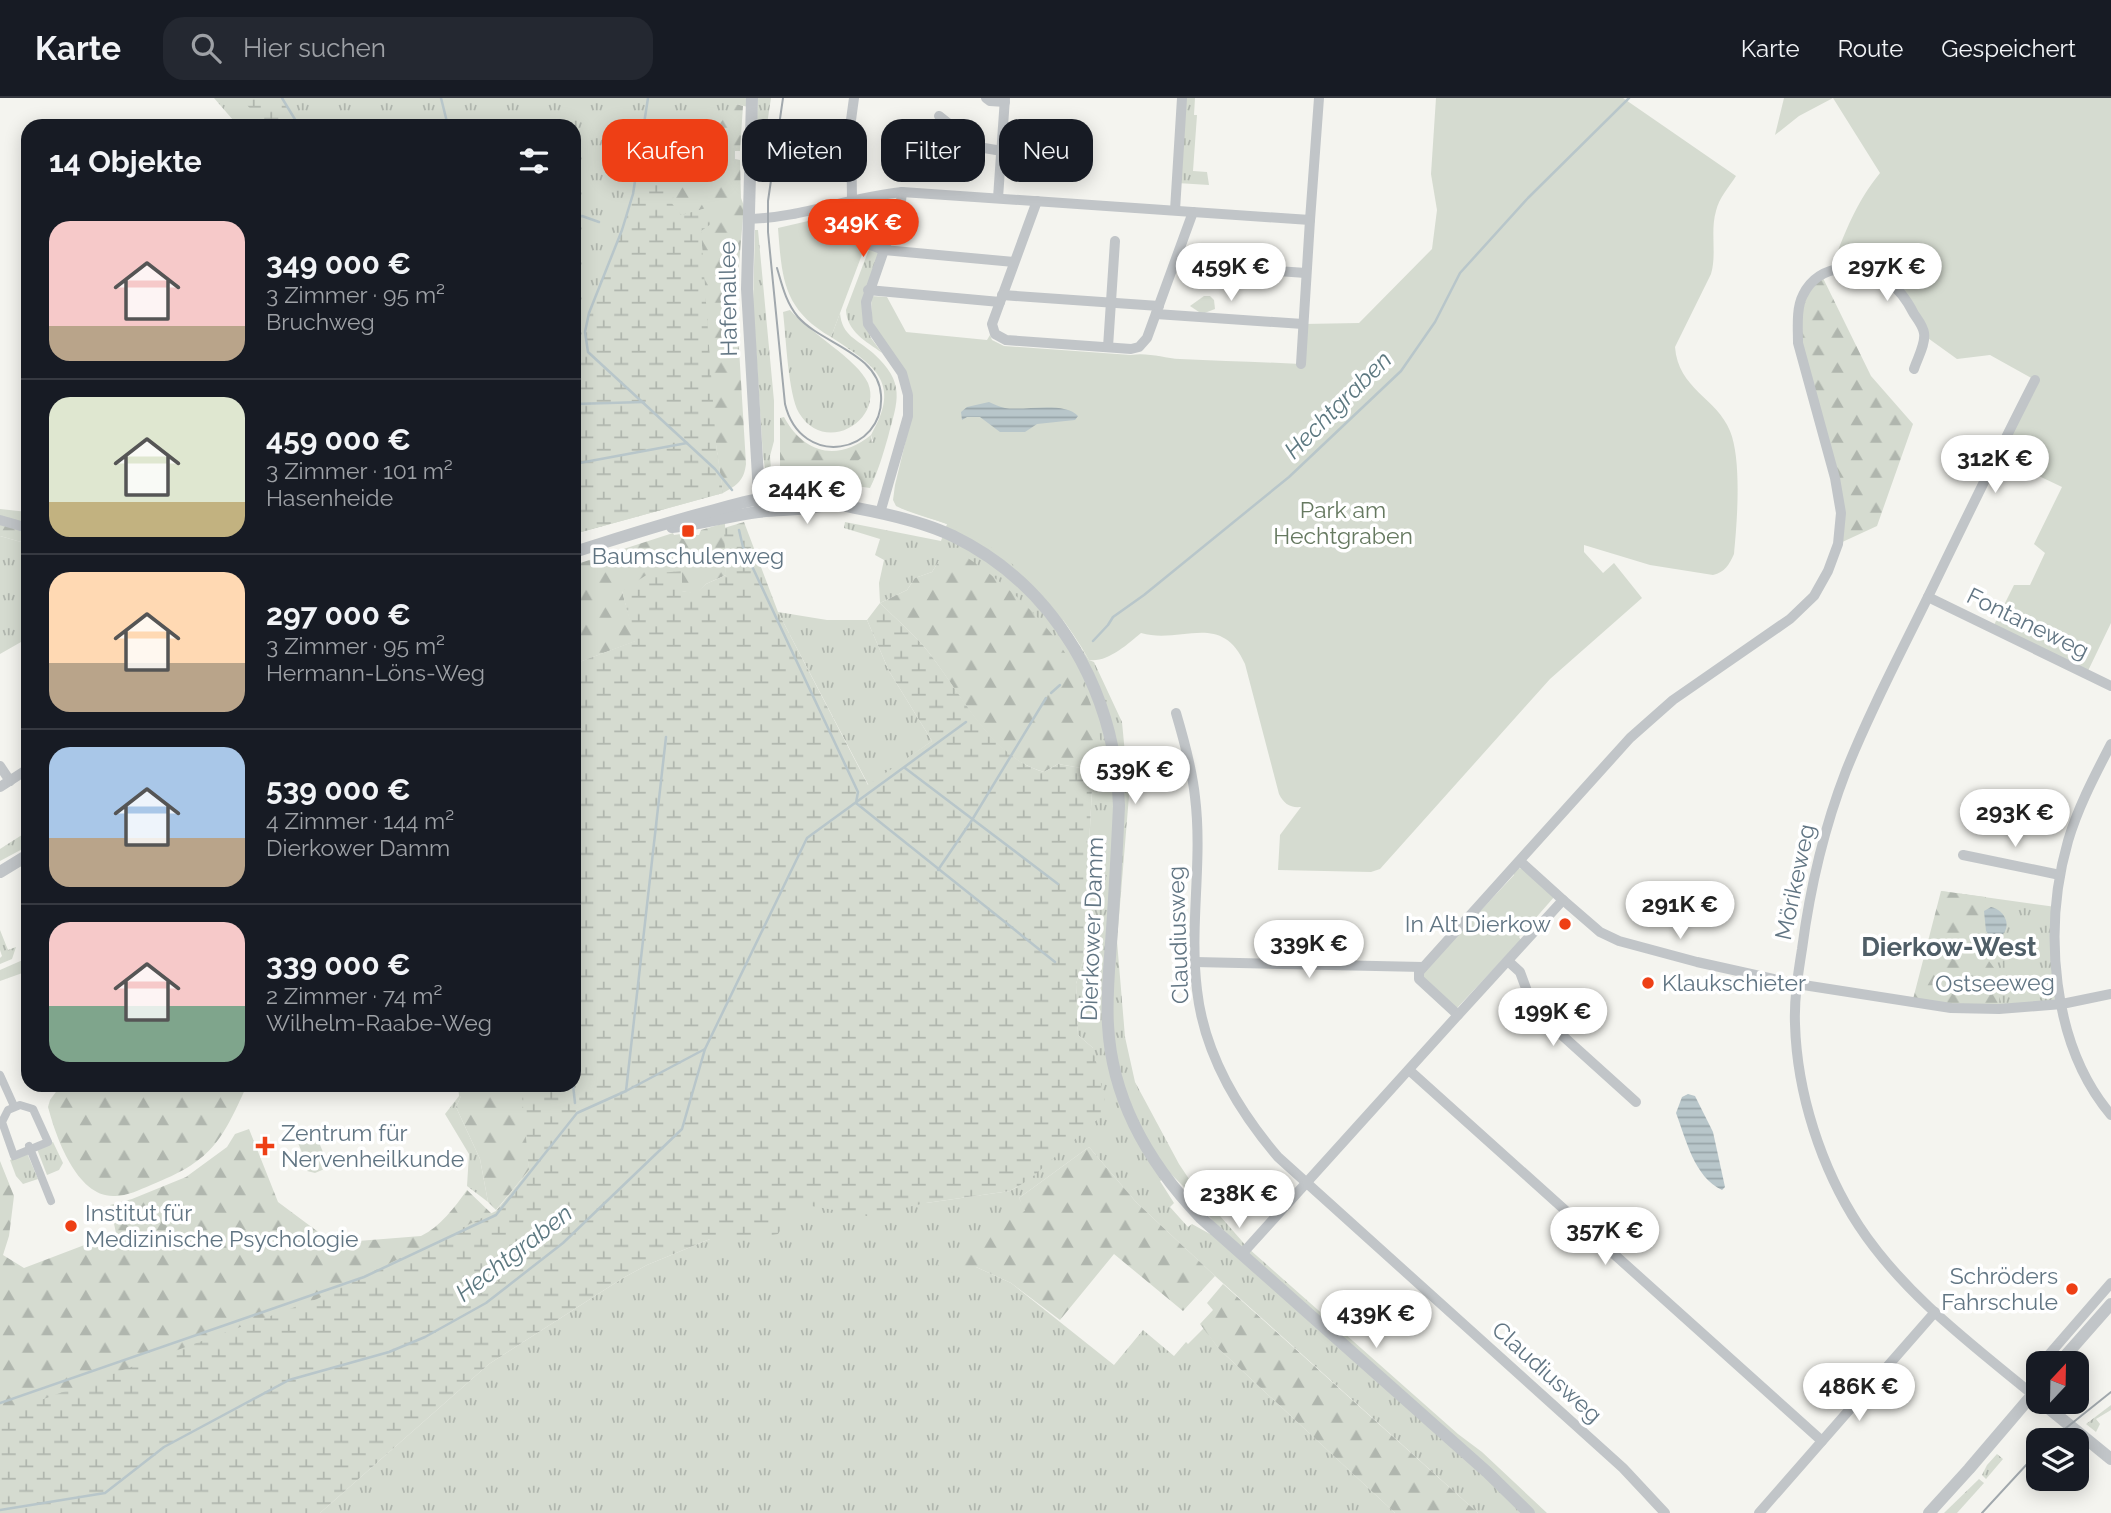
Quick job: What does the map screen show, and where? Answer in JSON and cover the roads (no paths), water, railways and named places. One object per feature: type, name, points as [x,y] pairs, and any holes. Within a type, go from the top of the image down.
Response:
[{"type":"street","name":"Hafenallee","points":[[752,98],[747,289],[760,505]]},
{"type":"street","points":[[852,200],[851,132],[854,98]]},
{"type":"street","points":[[986,98],[990,101],[1005,100],[1004,119]]},
{"type":"street","points":[[1175,210],[1182,98]]},
{"type":"street","points":[[1301,364],[1319,98]]},
{"type":"street","points":[[939,116],[978,147],[999,150]]},
{"type":"street","points":[[999,198],[1000,182]]},
{"type":"street","points":[[748,219],[778,217],[902,192],[1310,220]]},
{"type":"street","points":[[880,513],[898,443],[908,416],[908,395],[902,373],[868,324],[865,312],[868,290],[902,192]]},
{"type":"street","points":[[1037,201],[992,329],[1001,338],[1139,347],[1147,338],[1194,212]]},
{"type":"street","points":[[1108,347],[1115,242]]},
{"type":"street","points":[[868,244],[884,250],[1014,262]]},
{"type":"street","points":[[1223,267],[1306,273]]},
{"type":"street","points":[[1458,1016],[1419,979],[1418,975],[1423,967],[1648,721],[1698,681],[1790,619],[1814,596],[1828,570],[1838,544],[1841,513],[1835,478],[1798,343],[1798,321],[1803,295],[1821,274],[1837,269],[1853,267],[1880,276],[1890,283],[1909,306],[1923,330],[1925,337],[1914,369]]},
{"type":"street","points":[[868,290],[1110,303],[1303,324]]},
{"type":"street","name":"Mörikeweg","points":[[2026,1386],[1935,1312],[1885,1262],[1858,1225],[1814,1130],[1798,1058],[1795,1025],[1797,984],[1812,882],[1838,792],[1876,702],[2035,380]]},
{"type":"street","name":"Dierkower Damm","points":[[581,550],[647,529],[701,524],[760,505],[810,509],[828,503],[880,513],[949,534],[1007,571],[1048,610],[1070,641],[1090,678],[1109,730],[1118,776],[1119,806],[1108,1026],[1117,1078],[1134,1124],[1159,1169],[1201,1218],[1487,1472],[1529,1513]]},
{"type":"street","points":[[0,520],[21,526]]},
{"type":"street","name":"Fontaneweg","points":[[1928,597],[2111,686]]},
{"type":"street","name":"Claudiusweg","points":[[1176,713],[1184,738],[1195,798],[1196,990],[1210,1045],[1234,1097],[1263,1139],[1307,1184],[1623,1468],[1665,1513]]},
{"type":"street","points":[[2111,744],[2079,809],[2068,840],[2060,875],[2055,942],[2062,1004],[2070,1039],[2084,1073],[2111,1115]]},
{"type":"street","points":[[0,766],[5,784],[21,774]]},
{"type":"street","points":[[1964,855],[2060,875]]},
{"type":"street","points":[[0,872],[21,859]]},
{"type":"street","name":"Ostseeweg","points":[[1520,861],[1600,932],[1619,941],[1698,962],[1797,984],[1951,1009],[1999,1009],[2062,1004],[2111,994]]},
{"type":"street","points":[[1242,1254],[1563,900]]},
{"type":"street","points":[[1508,961],[1520,972],[1534,1010],[1636,1102]]},
{"type":"street","points":[[1195,962],[1423,967]]},
{"type":"street","points":[[1409,1070],[1822,1441]]},
{"type":"street","points":[[0,1074],[14,1106]]},
{"type":"street","points":[[14,1106],[27,1106],[33,1110],[48,1142],[29,1148],[14,1156],[3,1130],[4,1116],[14,1106]]},
{"type":"street","points":[[29,1148],[51,1200]]},
{"type":"street","points":[[2052,1351],[2111,1283]]},
{"type":"street","points":[[2070,1351],[2111,1304]]},
{"type":"street","points":[[1759,1513],[1935,1312]]},
{"type":"street","points":[[1929,1513],[2026,1409]]},
{"type":"street","points":[[2059,1414],[2111,1459]]},
{"type":"waterway","points":[[282,98],[295,119]]},
{"type":"waterway","points":[[441,98],[446,119]]},
{"type":"waterway","points":[[648,98],[633,194],[622,230],[589,313],[585,332],[588,352],[715,469],[732,490]]},
{"type":"waterway","name":"Hechtgraben","points":[[1093,641],[1113,617],[1289,477],[1401,371],[1435,322],[1460,273],[1528,198],[1629,98]]},
{"type":"waterway","points":[[581,216],[599,222]]},
{"type":"waterway","points":[[581,404],[644,402]]},
{"type":"waterway","points":[[581,463],[687,443]]},
{"type":"waterway","points":[[739,530],[743,547],[858,792],[856,803]]},
{"type":"waterway","name":"Hechtgraben","points":[[1051,693],[1060,685]]},
{"type":"waterway","name":"Hechtgraben","points":[[938,870],[972,820],[1046,698]]},
{"type":"waterway","name":"Hechtgraben","points":[[0,1510],[105,1493],[164,1447],[289,1380],[389,1352],[425,1337],[486,1303],[563,1243],[682,1129],[705,1049],[807,838],[966,722]]},
{"type":"waterway","points":[[626,1091],[666,737]]},
{"type":"waterway","points":[[905,768],[1058,884]]},
{"type":"waterway","points":[[856,803],[1055,962]]},
{"type":"waterway","points":[[0,1403],[364,1277],[496,1215],[577,1113],[626,1091],[705,1049]]},
{"type":"waterway","points":[[574,1092],[575,1103]]},
{"type":"tram line","points":[[777,268],[787,300],[798,317],[860,359],[878,381],[881,395],[879,415],[870,431],[857,441],[840,446],[823,446],[807,439],[794,425],[785,404],[768,232],[768,201],[783,98]]},
{"type":"tram line","points":[[2066,1428],[2111,1392]]},
{"type":"tram line","points":[[1982,1513],[2026,1465]]},
{"type":"place","name":"Baumschulenweg","points":[[688,531]]},
{"type":"place","name":"In Alt Dierkow","points":[[1565,924]]},
{"type":"place","name":"Klaukschieter","points":[[1648,983]]},
{"type":"place","name":"Zentrum für Nervenheilkunde","points":[[265,1146]]},
{"type":"place","name":"Institut für Medizinische Psychologie","points":[[71,1226]]},
{"type":"place","name":"Schröders Fahrschule","points":[[2072,1289]]},
{"type":"district","name":"Dierkow-West","points":[[1949,947]]},
{"type":"park label","name":"Park am Hechtgraben","points":[[1343,523]]}]
